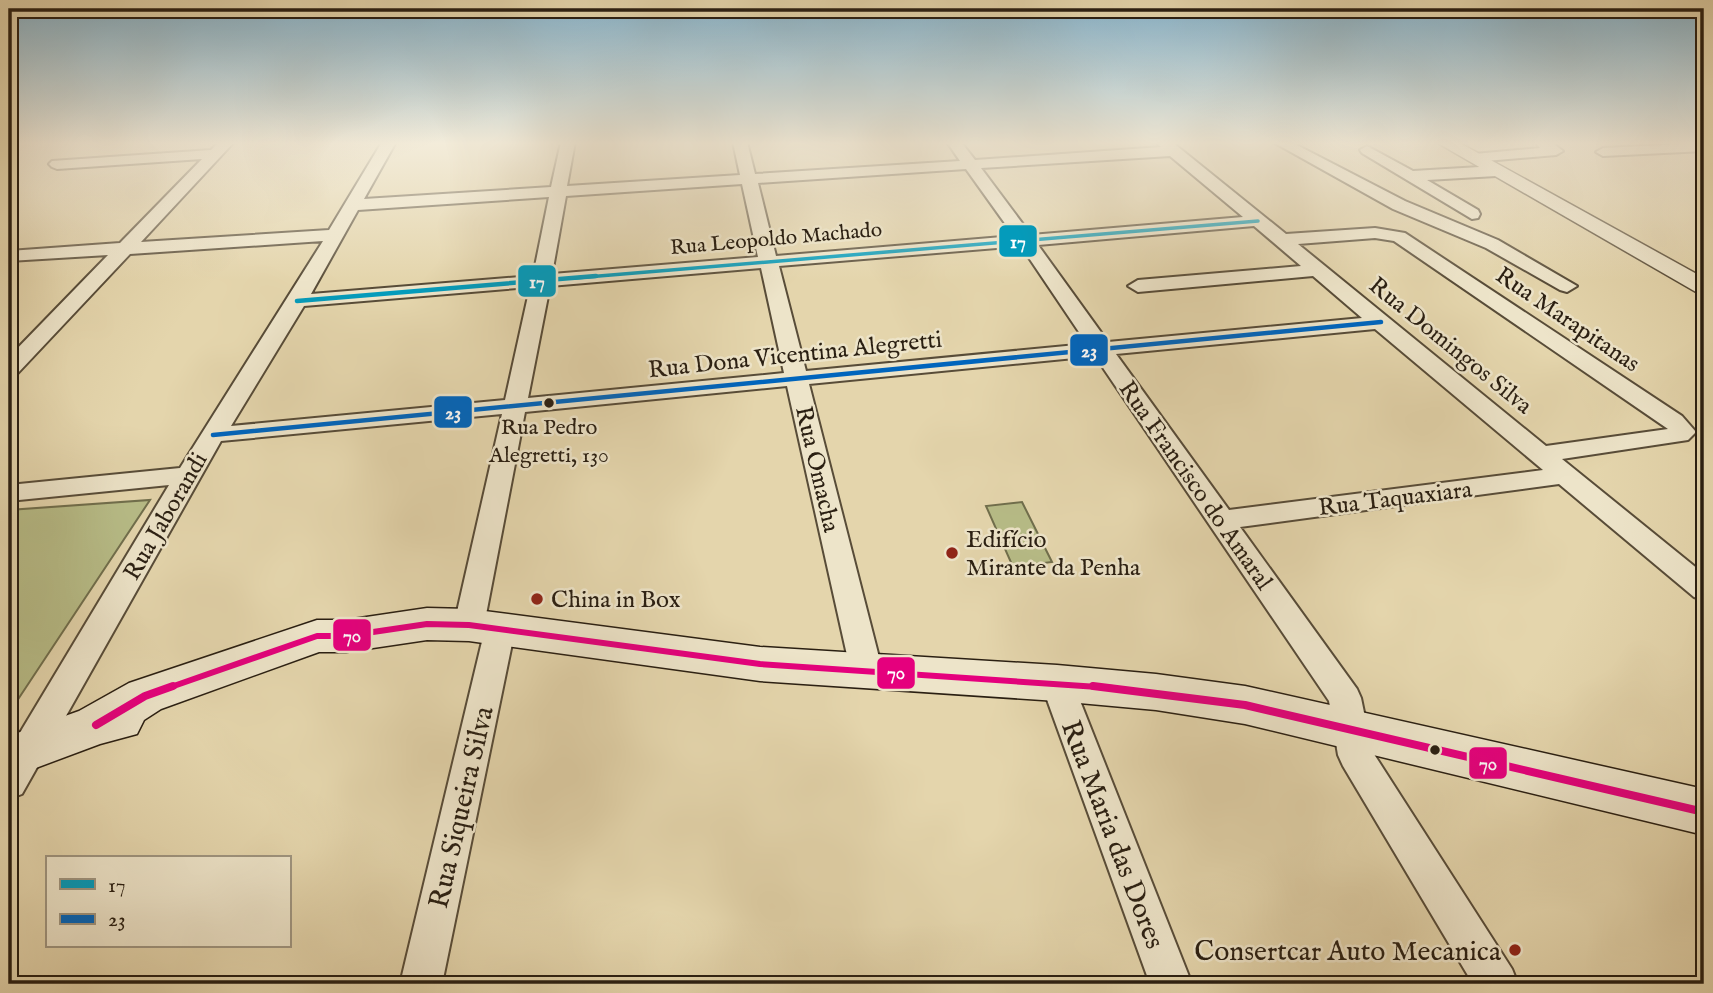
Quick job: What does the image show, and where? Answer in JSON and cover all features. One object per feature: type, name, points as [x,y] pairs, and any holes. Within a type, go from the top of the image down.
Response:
[{"type":"main road","points":[[16,763],[96,725],[146,715],[319,654],[346,636],[382,628],[427,624],[485,627],[760,664],[867,673],[1057,683],[1156,692],[1245,705],[1702,814]]},
{"type":"street","points":[[9,369],[183,188]]},
{"type":"street","name":"Rua Jaborandi","points":[[16,763],[188,475],[298,301],[362,188]]},
{"type":"street","name":"Rua Siqueira Silva","points":[[421,984],[485,627],[513,408],[559,188]]},
{"type":"street","points":[[352,205],[608,188]]},
{"type":"street","name":"Rua Omacha","points":[[751,188],[867,673]]},
{"type":"street","name":"Rua Francisco do Amaral","points":[[989,188],[1345,698],[1351,731]]},
{"type":"street","name":"Rua Domingos Silva","points":[[1218,188],[1704,590]]},
{"type":"street","points":[[1368,188],[1399,205],[1492,244],[1567,286]]},
{"type":"street","points":[[1431,188],[1472,214]]},
{"type":"street","points":[[1529,188],[1704,287]]},
{"type":"street","name":"Rua Leopoldo Machado","points":[[298,301],[540,286],[769,262],[1258,221]]},
{"type":"street","name":"Rua Marapitanas","points":[[1282,240],[1375,233],[1399,237],[1674,421],[1684,432],[1679,435],[1542,454]]},
{"type":"street","points":[[9,256],[335,235]]},
{"type":"street","points":[[1138,286],[1317,270]]},
{"type":"street","name":"Rua Dona Vicentina Alegretti","points":[[213,435],[1381,322]]},
{"type":"street","points":[[9,493],[188,475]]},
{"type":"street","name":"Rua Taquaxiara","points":[[1222,520],[1568,475]]},
{"type":"street","name":"Rua Maria das Dores","points":[[1057,683],[1171,984]]},
{"type":"street","points":[[1351,731],[1354,755],[1497,984]]},
{"type":"green space","points":[[150,500],[9,713],[9,510]]},
{"type":"green space","points":[[1022,502],[1052,562],[1013,567],[986,506]]},
{"type":"transit line","name":"17","points":[[297,301],[1258,221]]},
{"type":"transit line","name":"23","points":[[213,435],[1381,322]]},
{"type":"transit line","name":"70","points":[[96,725],[145,696],[317,636],[346,636],[427,624],[469,625],[760,664],[1057,683],[1156,692],[1245,705],[1704,812]]},
{"type":"place","name":"Rua Pedro Alegretti, 130","points":[[549,403]]},
{"type":"place","name":"Edifício Mirante da Penha","points":[[952,553]]},
{"type":"place","name":"China in Box","points":[[537,599]]},
{"type":"place","name":"Consertcar Auto Mecanica","points":[[1515,950]]}]
